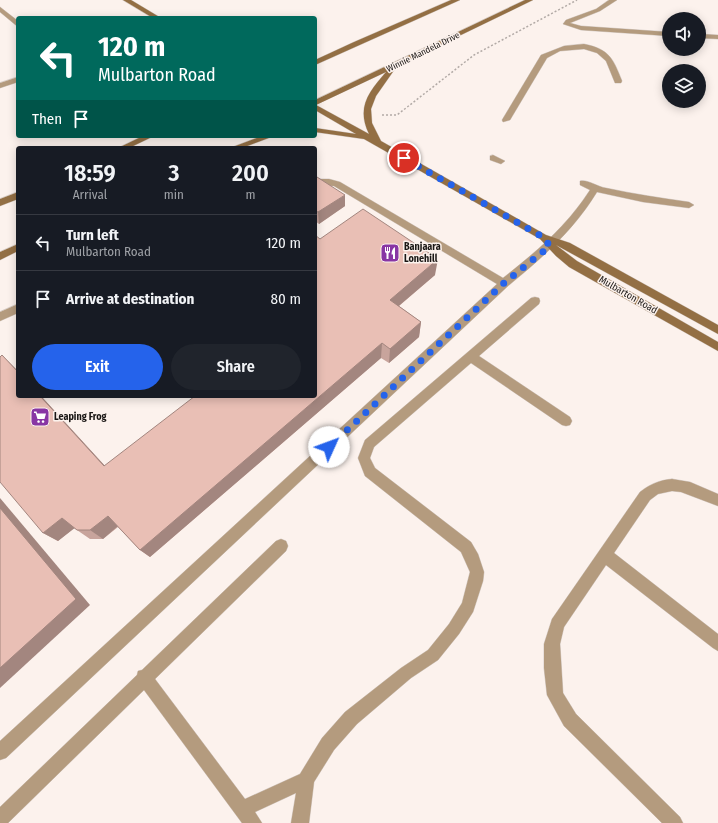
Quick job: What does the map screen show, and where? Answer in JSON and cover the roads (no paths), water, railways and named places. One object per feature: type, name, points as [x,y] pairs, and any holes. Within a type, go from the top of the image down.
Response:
[{"type":"main road","points":[[126,0],[154,16]]},
{"type":"main road","points":[[317,62],[356,43],[457,0]]},
{"type":"main road","name":"Winnie Mandela Drive","points":[[317,103],[530,0]]},
{"type":"main road","points":[[317,55],[356,43]]},
{"type":"main road","points":[[317,130],[373,141],[367,115],[368,105],[373,95],[396,64]]},
{"type":"main road","name":"Mulbarton Road","points":[[317,108],[549,241],[589,257],[718,330]]},
{"type":"main road","points":[[132,144],[142,138]]},
{"type":"main road","points":[[127,146],[146,138]]},
{"type":"main road","points":[[229,146],[245,138]]},
{"type":"main road","points":[[240,146],[264,138]]},
{"type":"main road","points":[[0,203],[16,196]]},
{"type":"main road","name":"Mulbarton Road","points":[[549,241],[573,264],[718,347]]},
{"type":"main road","points":[[0,256],[16,248]]},
{"type":"street","points":[[614,0],[598,10],[568,21],[566,24],[581,28],[662,34]]},
{"type":"street","points":[[0,9],[16,23]]},
{"type":"street","points":[[706,36],[718,37]]},
{"type":"street","points":[[506,120],[544,57],[560,48],[592,48],[601,52],[607,57],[618,81]]},
{"type":"street","points":[[0,86],[16,80]]},
{"type":"street","points":[[317,182],[329,182],[343,187],[504,283]]},
{"type":"street","points":[[583,183],[595,189],[643,199],[689,205]]},
{"type":"street","points":[[0,752],[582,212],[595,189]]},
{"type":"street","points":[[300,823],[306,780],[328,744],[351,718],[406,673],[432,655],[454,629],[468,607],[476,582],[477,572],[473,559],[466,547],[370,472],[364,458],[369,444],[535,301]]},
{"type":"street","points":[[0,317],[16,309]]},
{"type":"street","points":[[472,356],[566,422]]},
{"type":"street","points":[[674,823],[570,720],[555,695],[552,644],[557,624],[645,496],[659,486],[672,485],[687,487],[718,500]]},
{"type":"street","points":[[0,819],[144,677],[282,546]]},
{"type":"street","points":[[605,555],[718,643]]},
{"type":"street","points":[[144,677],[253,823]]},
{"type":"street","points":[[242,809],[306,780]]},
{"type":"place","name":"Banjaara Lonehill","points":[[390,253]]},
{"type":"place","name":"Leaping Frog","points":[[40,417]]}]
